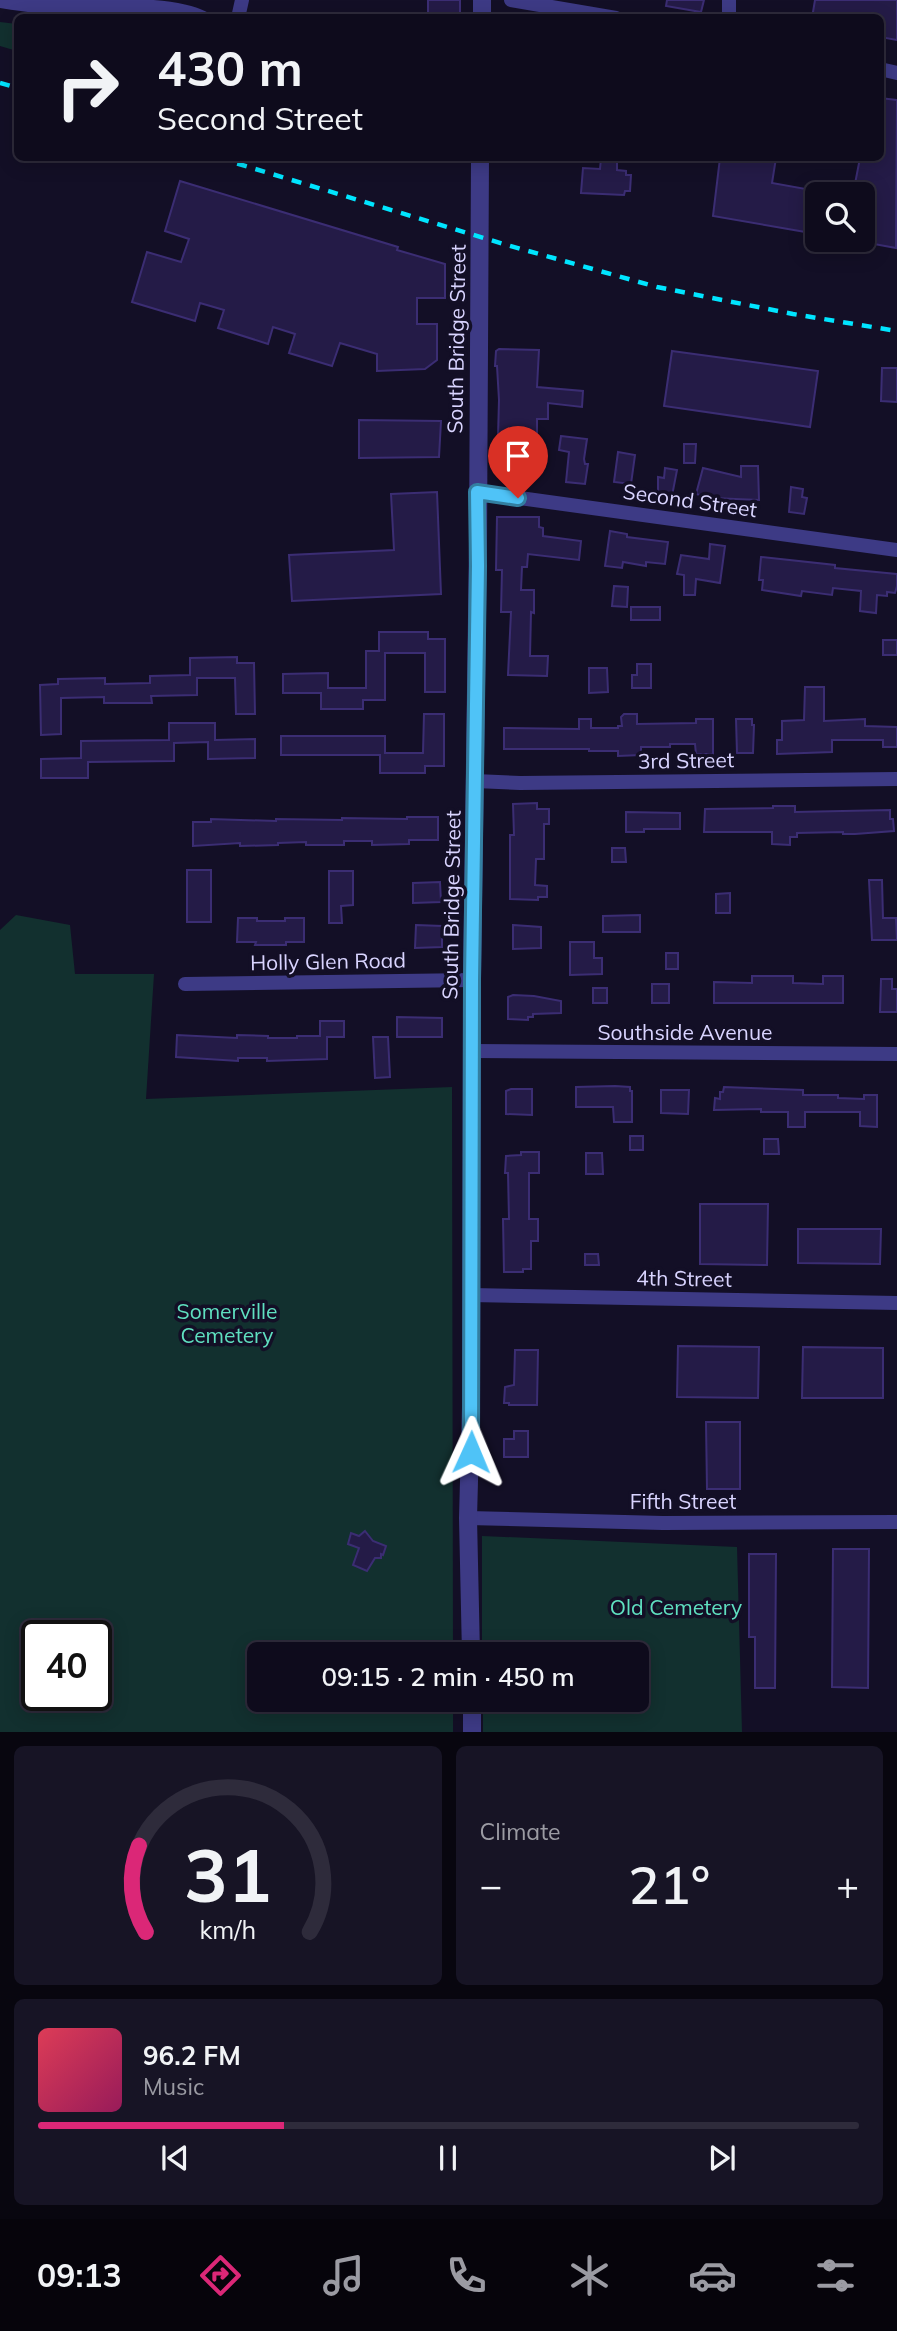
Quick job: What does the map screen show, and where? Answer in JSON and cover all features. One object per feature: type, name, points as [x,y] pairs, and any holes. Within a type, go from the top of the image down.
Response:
[{"type":"street","points":[[511,0],[593,14]]},
{"type":"street","points":[[0,1],[36,6],[141,3],[170,5],[198,14]]},
{"type":"street","name":"South Bridge Street","points":[[471,1642],[468,1518],[480,161]]},
{"type":"street","name":"Second Street","points":[[477,492],[897,550]]},
{"type":"street","name":"3rd Street","points":[[475,781],[520,783],[897,779]]},
{"type":"street","name":"Holly Glen Road","points":[[185,984],[472,980]]},
{"type":"street","name":"Southside Avenue","points":[[473,1051],[897,1054]]},
{"type":"street","name":"4th Street","points":[[471,1295],[897,1303]]},
{"type":"street","name":"Fifth Street","points":[[468,1518],[663,1523],[897,1522]]},
{"type":"street","points":[[472,1712],[472,1732]]},
{"type":"green space","points":[[0,22],[14,24],[14,50],[0,46]]},
{"type":"green space","name":"Somerville Cemetery","points":[[16,915],[70,925],[75,974],[154,974],[146,1099],[452,1087],[453,1642],[247,1642],[247,1712],[453,1712],[453,1732],[0,1732],[0,930]]},
{"type":"green space","name":"Old Cemetery","points":[[482,1536],[737,1547],[742,1732],[483,1732],[483,1712],[649,1712],[649,1642],[482,1642]]},
{"type":"building","points":[[428,0],[460,0],[460,14],[428,14]]},
{"type":"building","points":[[667,0],[704,0],[701,12],[666,6]]},
{"type":"building","points":[[815,0],[897,0],[897,40],[884,38],[884,14],[813,14]]},
{"type":"building","points":[[884,98],[897,100],[896,248],[875,244],[875,182],[855,182],[859,161],[884,161]]},
{"type":"building","points":[[601,161],[617,161],[617,170],[631,175],[630,191],[625,191],[624,195],[581,193],[583,168],[600,169]]},
{"type":"building","points":[[720,161],[776,161],[772,183],[805,189],[805,232],[713,216]]},
{"type":"building","points":[[180,181],[398,247],[397,250],[445,264],[445,298],[417,298],[417,324],[437,324],[437,360],[425,369],[377,371],[377,354],[340,343],[332,366],[289,353],[295,334],[273,327],[268,344],[218,328],[224,310],[200,303],[195,321],[132,302],[147,252],[181,262],[189,239],[165,231]]},
{"type":"building","points":[[539,350],[537,387],[583,391],[582,407],[548,403],[548,419],[537,419],[537,474],[497,473],[499,400],[495,366],[496,351]]},
{"type":"building","points":[[672,351],[818,371],[810,427],[664,406]]},
{"type":"building","points":[[882,368],[897,368],[897,402],[881,401]]},
{"type":"building","points":[[359,420],[441,421],[439,457],[359,458]]},
{"type":"building","points":[[561,436],[587,439],[584,459],[585,464],[588,464],[585,484],[566,482],[569,452],[559,450]]},
{"type":"building","points":[[684,444],[696,444],[695,463],[684,463]]},
{"type":"building","points":[[618,452],[635,455],[631,484],[614,482]]},
{"type":"building","points":[[741,466],[758,466],[759,500],[712,498],[696,494],[703,468],[741,477]]},
{"type":"building","points":[[665,468],[677,470],[672,496],[658,494],[658,477],[664,478]]},
{"type":"building","points":[[791,487],[803,489],[802,497],[807,498],[804,514],[789,512]]},
{"type":"building","points":[[437,492],[441,594],[292,601],[289,555],[394,550],[391,494]]},
{"type":"building","points":[[497,517],[539,517],[543,536],[581,541],[579,560],[528,554],[527,567],[522,567],[521,590],[534,590],[530,656],[548,656],[547,676],[508,675],[511,612],[501,612],[502,570],[496,570]]},
{"type":"building","points":[[610,531],[627,534],[627,537],[668,542],[665,564],[646,562],[646,566],[623,562],[622,568],[605,566]]},
{"type":"building","points":[[710,544],[725,546],[720,583],[696,579],[695,595],[684,595],[684,575],[677,574],[681,555],[709,559]]},
{"type":"building","points":[[761,557],[897,574],[897,586],[895,593],[877,595],[876,613],[860,611],[861,591],[833,588],[832,595],[802,591],[801,596],[762,590],[763,580],[759,580]]},
{"type":"building","points":[[614,586],[628,587],[627,607],[612,606]]},
{"type":"building","points":[[631,607],[660,607],[660,620],[631,620]]},
{"type":"building","points":[[379,632],[428,632],[428,639],[445,639],[445,692],[425,692],[425,653],[385,653],[385,700],[363,700],[363,709],[321,709],[321,693],[283,693],[283,674],[328,673],[328,688],[366,688],[366,651],[379,651]]},
{"type":"building","points":[[883,640],[897,640],[897,655],[883,655]]},
{"type":"building","points":[[237,657],[237,663],[254,663],[255,714],[236,714],[235,678],[197,678],[197,695],[151,696],[152,703],[104,703],[104,697],[61,698],[61,734],[41,735],[40,685],[58,684],[58,679],[105,678],[105,684],[150,683],[150,676],[190,675],[190,658]]},
{"type":"building","points":[[637,664],[651,664],[651,688],[632,688],[632,675],[637,675]]},
{"type":"building","points":[[589,668],[607,668],[608,692],[589,693]]},
{"type":"building","points":[[805,687],[824,687],[824,721],[865,719],[865,726],[897,727],[897,747],[883,747],[883,740],[832,740],[832,752],[777,754],[777,740],[782,740],[782,721],[804,720]]},
{"type":"building","points":[[424,714],[444,714],[444,766],[425,766],[425,773],[380,773],[380,755],[281,755],[281,736],[385,736],[385,753],[423,753]]},
{"type":"building","points":[[624,714],[637,714],[637,724],[696,723],[696,719],[713,719],[713,754],[696,754],[695,744],[641,747],[641,755],[618,756],[618,751],[589,749],[504,749],[504,728],[579,729],[579,719],[591,719],[591,728],[618,728],[622,726],[621,717]]},
{"type":"building","points":[[736,719],[752,719],[753,753],[737,753]]},
{"type":"building","points":[[169,723],[215,723],[215,740],[255,739],[255,758],[208,759],[208,742],[174,743],[174,761],[88,762],[88,778],[41,778],[41,759],[81,758],[81,741],[169,740]]},
{"type":"building","points":[[537,803],[537,809],[549,809],[549,824],[544,824],[544,859],[536,859],[535,885],[547,886],[547,897],[538,897],[538,900],[510,899],[513,804]]},
{"type":"building","points":[[795,806],[795,812],[890,810],[894,831],[855,834],[797,833],[797,837],[790,837],[790,845],[772,844],[772,832],[704,832],[705,809]]},
{"type":"building","points":[[626,812],[680,813],[680,829],[626,832]]},
{"type":"building","points":[[438,817],[438,840],[409,840],[409,844],[372,845],[372,841],[344,841],[344,845],[306,845],[306,842],[193,846],[193,822],[211,822],[211,819],[276,821]]},
{"type":"building","points":[[612,848],[625,848],[626,862],[612,862]]},
{"type":"building","points":[[187,870],[211,870],[211,922],[187,922]]},
{"type":"building","points":[[329,871],[353,871],[353,905],[341,906],[342,923],[329,923]]},
{"type":"building","points":[[869,880],[882,880],[883,918],[896,918],[897,940],[872,940]]},
{"type":"building","points":[[440,882],[441,902],[413,903],[413,883]]},
{"type":"building","points":[[730,893],[730,913],[716,913],[716,894]]},
{"type":"building","points":[[640,915],[640,932],[603,932],[603,916]]},
{"type":"building","points":[[238,918],[285,921],[285,918],[304,918],[304,942],[255,945],[256,942],[237,942]]},
{"type":"building","points":[[416,925],[442,926],[442,947],[415,948]]},
{"type":"building","points":[[513,925],[541,927],[541,948],[513,949]]},
{"type":"building","points":[[570,942],[594,942],[594,958],[602,958],[602,974],[570,975]]},
{"type":"building","points":[[666,953],[678,953],[678,969],[666,969]]},
{"type":"building","points":[[752,976],[793,976],[793,983],[823,984],[823,976],[843,976],[843,1003],[714,1003],[714,982],[752,983]]},
{"type":"building","points":[[881,979],[892,979],[892,989],[897,989],[897,1012],[880,1012]]},
{"type":"building","points":[[652,984],[669,984],[669,1003],[652,1003]]},
{"type":"building","points":[[593,988],[607,988],[607,1003],[593,1003]]},
{"type":"building","points":[[513,995],[561,1001],[561,1013],[533,1014],[528,1020],[508,1019],[508,997]]},
{"type":"building","points":[[397,1017],[442,1018],[442,1037],[397,1037]]},
{"type":"building","points":[[320,1021],[344,1021],[344,1037],[327,1037],[327,1059],[267,1061],[267,1058],[238,1058],[238,1061],[176,1057],[177,1035],[237,1038],[237,1035],[268,1038],[320,1036]]},
{"type":"building","points":[[373,1037],[388,1037],[390,1077],[375,1078]]},
{"type":"building","points":[[576,1087],[630,1087],[632,1091],[632,1122],[614,1122],[613,1107],[576,1107]]},
{"type":"building","points":[[724,1087],[803,1090],[803,1095],[838,1095],[838,1098],[864,1099],[864,1095],[877,1095],[877,1127],[860,1126],[860,1112],[805,1112],[805,1127],[788,1127],[788,1112],[761,1112],[761,1109],[714,1110],[715,1098],[720,1099],[720,1092],[723,1092]]},
{"type":"building","points":[[532,1089],[532,1115],[506,1114],[506,1091]]},
{"type":"building","points":[[661,1090],[689,1090],[688,1114],[661,1113]]},
{"type":"building","points":[[630,1136],[643,1136],[643,1150],[630,1150]]},
{"type":"building","points":[[764,1139],[778,1139],[779,1154],[764,1154]]},
{"type":"building","points":[[521,1152],[539,1152],[539,1173],[529,1173],[529,1219],[538,1219],[538,1241],[531,1241],[531,1269],[504,1272],[503,1219],[509,1219],[506,1156],[521,1155]]},
{"type":"building","points":[[586,1153],[602,1153],[603,1174],[586,1174]]},
{"type":"building","points":[[700,1204],[768,1204],[767,1265],[700,1264]]},
{"type":"building","points":[[798,1229],[881,1229],[880,1264],[798,1263]]},
{"type":"building","points":[[585,1254],[598,1254],[599,1265],[585,1265]]},
{"type":"building","points":[[678,1346],[759,1347],[758,1398],[677,1397]]},
{"type":"building","points":[[803,1347],[883,1348],[883,1398],[802,1398]]},
{"type":"building","points":[[515,1350],[538,1350],[537,1405],[504,1403],[505,1387],[514,1385]]},
{"type":"building","points":[[706,1422],[740,1422],[740,1489],[707,1489]]},
{"type":"building","points":[[514,1431],[528,1431],[528,1457],[504,1457],[504,1439],[514,1439]]},
{"type":"building","points":[[365,1531],[373,1541],[386,1546],[381,1558],[375,1558],[367,1571],[353,1565],[359,1548],[348,1544],[351,1533],[359,1536]]},
{"type":"building","points":[[833,1549],[869,1549],[868,1688],[832,1687]]},
{"type":"building","points":[[749,1554],[776,1554],[775,1688],[755,1688],[755,1637],[749,1637]]},
{"type":"railway","points":[[0,83],[14,87]]},
{"type":"railway","points":[[229,161],[657,287],[897,331]]},
{"type":"route","points":[[471,1452],[477,492],[518,498]]}]
